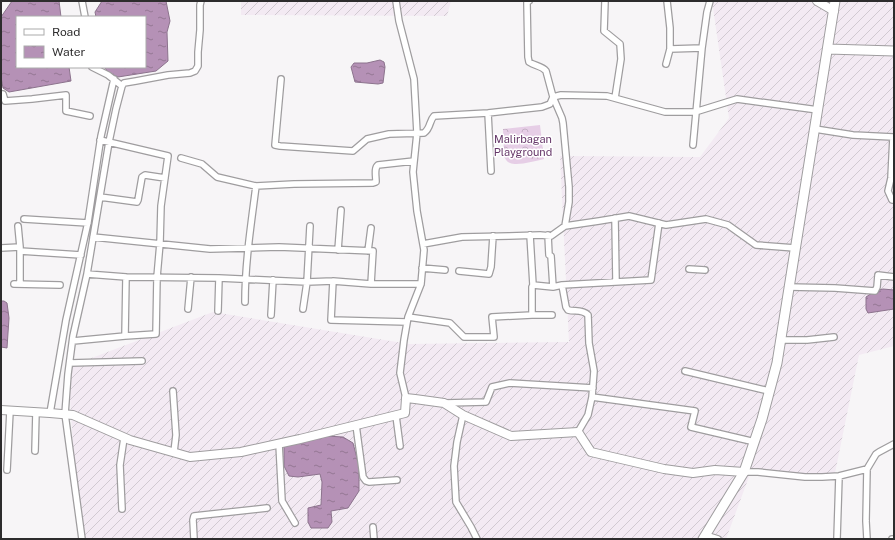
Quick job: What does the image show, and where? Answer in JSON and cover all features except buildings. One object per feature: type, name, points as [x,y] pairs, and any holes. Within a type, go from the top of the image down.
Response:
[{"type":"main road","points":[[704,537],[744,472],[762,419],[777,363],[835,1]]},
{"type":"main road","points":[[828,49],[894,51]]},
{"type":"street","points":[[82,1],[85,16]]},
{"type":"street","points":[[82,539],[65,414],[73,341],[87,274],[116,109],[124,83],[168,75],[196,72],[198,66],[201,1]]},
{"type":"street","points":[[1,410],[73,415],[124,438],[190,457],[240,452],[405,413],[406,398],[400,373],[408,319],[421,284],[424,250],[416,211],[413,172],[417,133],[414,79],[399,21],[396,1]]},
{"type":"street","points":[[529,1],[527,2],[529,62],[543,68],[546,71],[553,97],[563,123],[569,175],[569,202],[565,226]]},
{"type":"street","points":[[604,1],[604,31],[620,44],[621,59],[614,98]]},
{"type":"street","points":[[666,64],[670,50],[670,28],[667,1]]},
{"type":"street","points":[[693,145],[702,48],[710,1]]},
{"type":"street","points":[[817,1],[834,11]]},
{"type":"street","points":[[670,50],[702,48]]},
{"type":"street","points":[[94,68],[108,75],[122,86]]},
{"type":"street","points":[[281,79],[275,145],[353,151],[367,139],[389,134],[417,133],[427,131],[434,116],[542,107],[550,104],[553,97]]},
{"type":"street","points":[[50,413],[66,320],[88,223],[100,140],[114,80]]},
{"type":"street","points":[[1,94],[4,94],[5,101],[66,95],[66,111],[90,116]]},
{"type":"street","points":[[553,97],[562,95],[607,96],[665,112],[695,112],[737,99],[818,110]]},
{"type":"street","points":[[488,112],[491,171]]},
{"type":"street","points":[[815,129],[853,135],[893,137],[891,178],[888,191],[892,200],[894,200]]},
{"type":"street","points":[[73,341],[156,334],[157,277],[161,206],[168,156],[100,140]]},
{"type":"street","points":[[181,158],[202,164],[217,177],[256,186],[373,183],[376,182],[376,166],[414,161]]},
{"type":"street","points":[[100,197],[137,202],[143,176],[165,178]]},
{"type":"street","points":[[246,302],[245,280],[256,186]]},
{"type":"street","points":[[338,250],[342,210]]},
{"type":"street","points":[[423,244],[462,237],[530,235],[552,236],[565,226],[629,216],[666,225],[706,219],[728,225],[756,245],[795,248]]},
{"type":"street","points":[[615,218],[616,281]]},
{"type":"street","points":[[24,219],[88,223]]},
{"type":"street","points":[[533,285],[553,287],[616,281],[651,280],[659,223]]},
{"type":"street","points":[[18,226],[20,249],[20,284]]},
{"type":"street","points":[[303,309],[307,282],[310,226]]},
{"type":"street","points":[[368,251],[372,228]]},
{"type":"street","points":[[530,235],[533,285],[532,316]]},
{"type":"street","points":[[459,271],[489,274],[491,267],[493,236]]},
{"type":"street","points":[[548,236],[548,255],[551,256],[553,287]]},
{"type":"street","points":[[93,238],[210,248],[279,247],[374,251],[371,284]]},
{"type":"street","points":[[1,248],[81,255]]},
{"type":"street","points":[[422,268],[446,270]]},
{"type":"street","points":[[689,269],[705,270]]},
{"type":"street","points":[[87,274],[126,277],[219,278],[307,282],[333,281],[371,284],[421,284]]},
{"type":"street","points":[[789,286],[874,291],[877,287],[878,276],[894,277]]},
{"type":"street","points":[[125,336],[126,277]]},
{"type":"street","points":[[188,309],[190,278]]},
{"type":"street","points":[[218,311],[219,278]]},
{"type":"street","points":[[271,315],[273,280]]},
{"type":"street","points":[[333,281],[331,320],[408,319],[450,323],[464,337],[494,337],[492,317],[552,315]]},
{"type":"street","points":[[14,284],[60,285]]},
{"type":"street","points":[[562,285],[566,307],[568,310],[581,311],[588,315],[589,343],[594,371],[593,388],[588,415],[578,432]]},
{"type":"street","points":[[780,340],[834,338]]},
{"type":"street","points":[[70,363],[142,360]]},
{"type":"street","points":[[685,371],[769,390]]},
{"type":"street","points":[[406,398],[444,403],[486,402],[492,387],[510,383],[593,388]]},
{"type":"street","points":[[173,391],[176,435],[174,452]]},
{"type":"street","points":[[592,397],[694,411],[691,427],[754,442]]},
{"type":"street","points":[[444,403],[464,415],[511,436],[578,432]]},
{"type":"street","points":[[7,470],[10,411]]},
{"type":"street","points":[[35,451],[36,412]]},
{"type":"street","points":[[464,415],[457,442],[454,466],[456,502],[477,539]]},
{"type":"street","points":[[396,416],[400,446]]},
{"type":"street","points":[[356,425],[363,477],[369,482],[397,480]]},
{"type":"street","points":[[578,432],[591,452],[664,469],[693,473],[715,470],[758,472],[805,477],[839,476],[867,469]]},
{"type":"street","points":[[122,509],[120,465],[124,438]]},
{"type":"street","points":[[279,444],[282,501],[296,523]]},
{"type":"street","points":[[868,539],[866,521],[867,469],[876,454],[894,444]]},
{"type":"street","points":[[837,539],[839,476]]},
{"type":"street","points":[[194,539],[194,516],[267,508]]},
{"type":"street","points":[[373,527],[374,539]]},
{"type":"street","points":[[704,537],[718,539]]},
{"type":"shaded area","points":[[241,1],[451,1],[447,16],[241,15]]},
{"type":"shaded area","points":[[712,1],[894,1],[894,176],[889,195],[894,195],[894,346],[859,355],[835,473],[792,475],[750,474],[726,539],[79,539],[68,367],[213,312],[409,344],[569,342],[560,156],[700,157],[729,118]]},
{"type":"green space","name":"Malirbagan Playground","points":[[540,125],[544,159],[517,164],[507,161],[504,156],[503,129]]},
{"type":"water","points":[[12,1],[59,1],[61,16],[16,16],[16,68],[69,68],[71,81],[9,92],[3,88],[1,77],[1,17]]},
{"type":"water","points":[[102,1],[166,1],[170,21],[167,32],[168,61],[156,71],[118,77],[109,73],[105,68],[146,68],[146,16],[96,16],[95,12]]},
{"type":"water","points":[[380,60],[384,62],[385,67],[383,83],[355,82],[351,67],[354,63],[367,63]]},
{"type":"water","points":[[883,289],[894,290],[894,309],[868,313],[866,309],[866,297],[875,291]]},
{"type":"water","points":[[1,301],[7,303],[9,318],[7,348],[1,347]]},
{"type":"water","points":[[326,436],[343,437],[353,443],[359,466],[359,491],[348,508],[331,511],[332,522],[328,528],[311,528],[308,522],[308,508],[321,505],[322,482],[320,474],[298,477],[289,476],[284,466],[284,445]]}]
